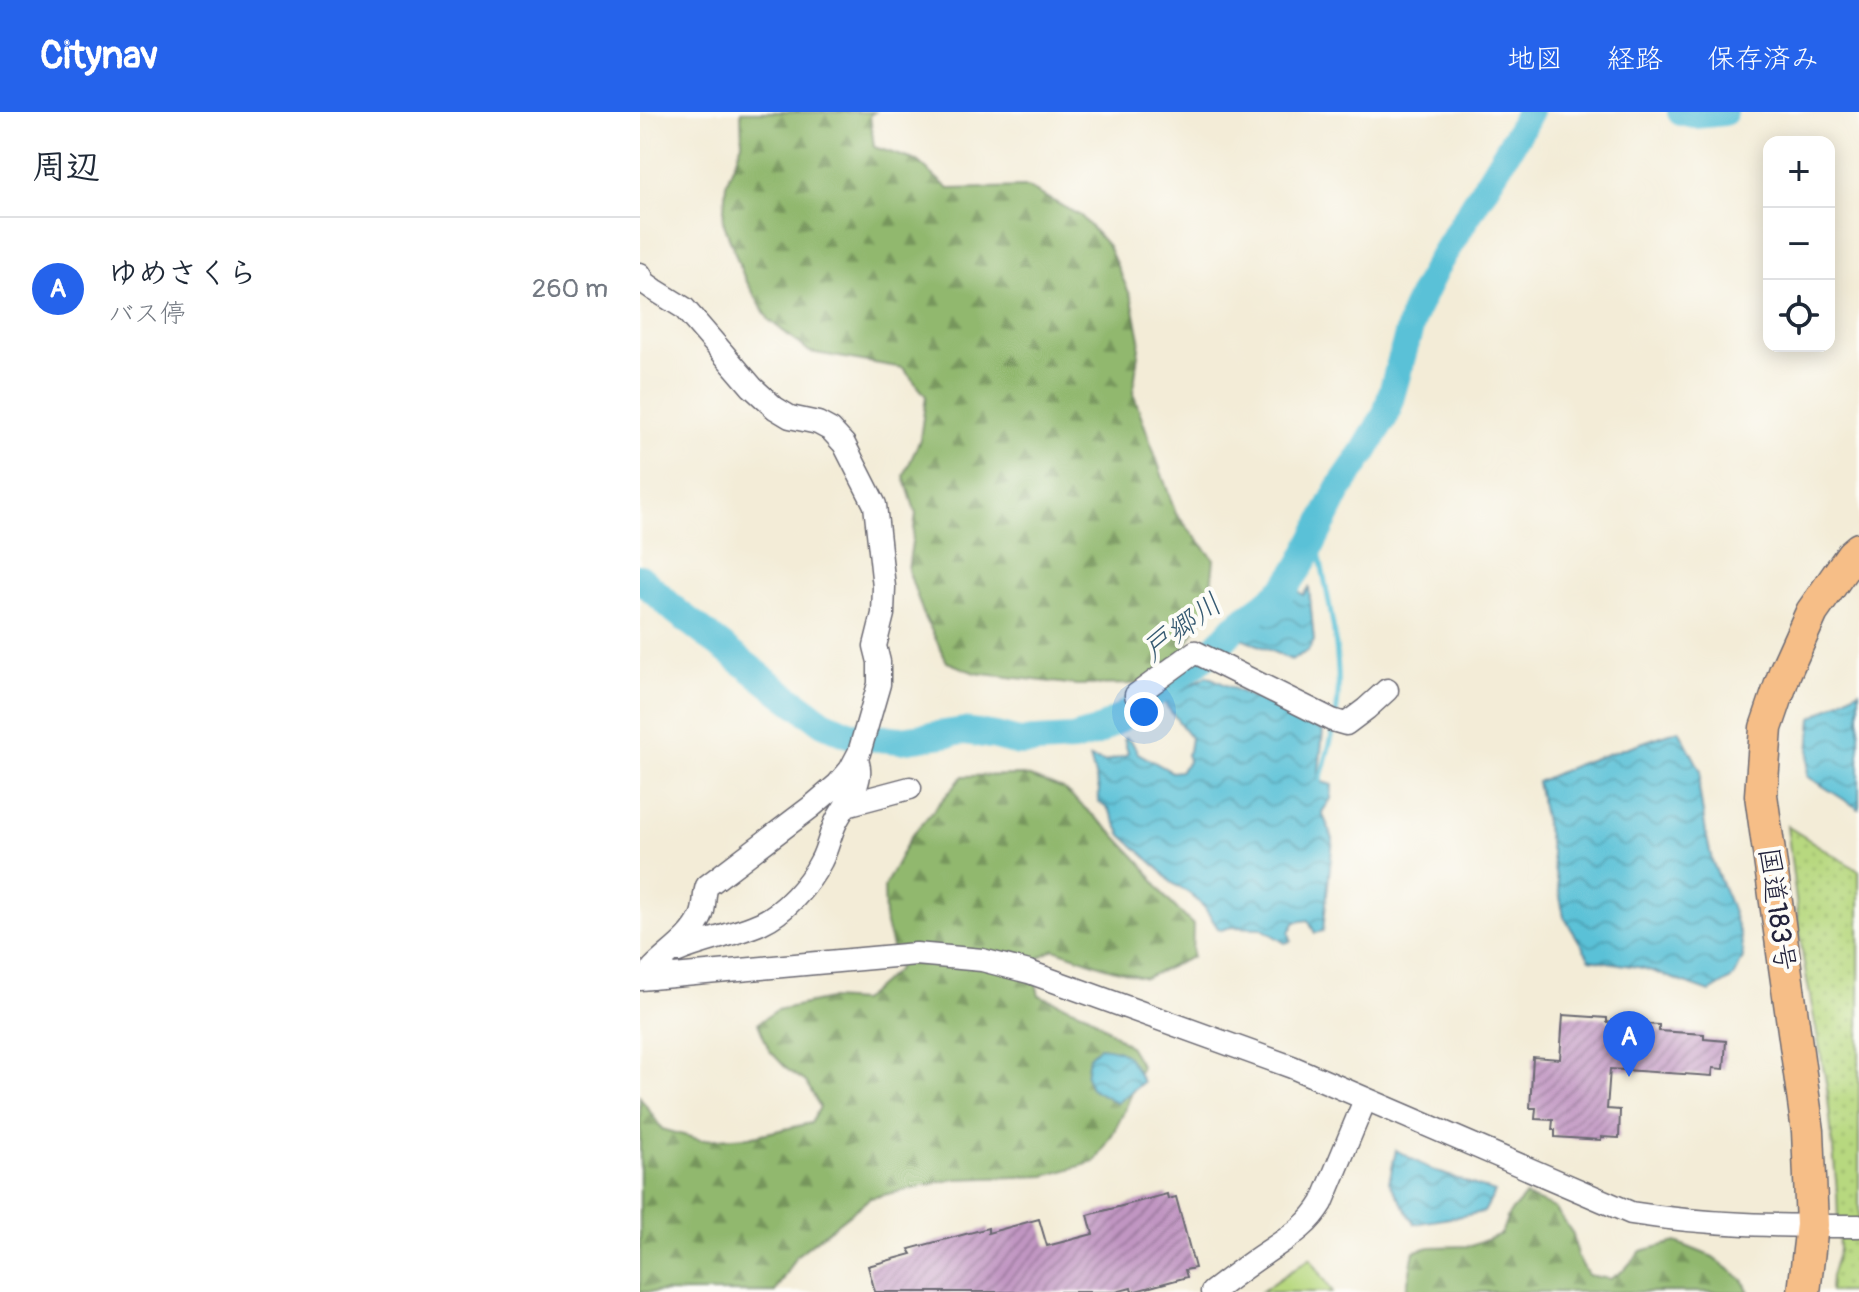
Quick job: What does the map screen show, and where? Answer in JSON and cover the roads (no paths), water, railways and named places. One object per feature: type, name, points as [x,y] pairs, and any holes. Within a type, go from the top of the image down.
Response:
[{"type":"highway","name":"国道183号","points":[[1804,1292],[1812,1225],[1808,1131],[1761,795],[1766,728],[1785,672],[1812,612],[1859,549]]},
{"type":"street","points":[[640,274],[645,283],[684,308],[752,387],[775,408],[790,417],[818,423],[831,430],[844,444],[875,505],[884,587],[883,614],[875,646],[879,684],[850,770],[838,784],[707,886],[703,894],[701,917],[686,939],[653,968],[647,978]]},
{"type":"street","points":[[1141,705],[1136,695],[1195,652],[1346,724],[1387,690]]},
{"type":"street","points":[[670,954],[765,921],[800,891],[822,859],[859,775],[861,744]]},
{"type":"street","points":[[846,805],[910,788]]},
{"type":"street","points":[[647,978],[916,954],[982,960],[1029,972],[1292,1067],[1631,1213],[1689,1221],[1859,1226]]},
{"type":"street","points":[[1212,1292],[1314,1217],[1365,1100]]},
{"type":"water","points":[[1300,582],[1297,590],[1303,595],[1309,588],[1314,641],[1308,651],[1291,660],[1240,637],[1282,603]]},
{"type":"water","points":[[1207,676],[1323,731],[1318,781],[1332,785],[1331,799],[1322,812],[1333,839],[1323,931],[1315,933],[1308,920],[1295,922],[1289,932],[1291,941],[1285,943],[1261,928],[1231,927],[1221,930],[1204,907],[1171,882],[1122,835],[1109,810],[1098,801],[1099,790],[1090,758],[1104,762],[1125,756],[1128,753],[1126,738],[1138,753],[1172,772],[1180,771],[1188,762],[1191,738],[1163,701]]},
{"type":"water","points":[[1859,690],[1859,809],[1807,776],[1812,718]]},
{"type":"water","points":[[1679,730],[1701,771],[1699,788],[1712,861],[1741,938],[1743,958],[1734,977],[1710,992],[1643,968],[1590,959],[1564,917],[1537,782],[1578,764]]},
{"type":"water","points":[[1099,1047],[1122,1052],[1143,1082],[1117,1103],[1091,1088],[1086,1076],[1089,1057]]},
{"type":"water","points":[[1396,1150],[1432,1170],[1495,1192],[1484,1212],[1415,1224],[1389,1182]]},
{"type":"waterway","name":"戸郷川","points":[[640,578],[676,611],[786,696],[823,723],[848,734],[901,740],[965,731],[1019,742],[1073,739],[1097,732],[1213,651],[1235,627],[1284,589],[1301,565],[1340,487],[1386,414],[1415,310],[1437,265],[1529,112]]},
{"type":"waterway","name":"戸郷川","points":[[1681,112],[1695,115],[1724,112]]},
{"type":"waterway","points":[[1316,536],[1336,649],[1336,715]]},
{"type":"waterway","points":[[1318,788],[1334,729]]},
{"type":"place","name":"ゆめさくら","points":[[1629,1077]]}]
